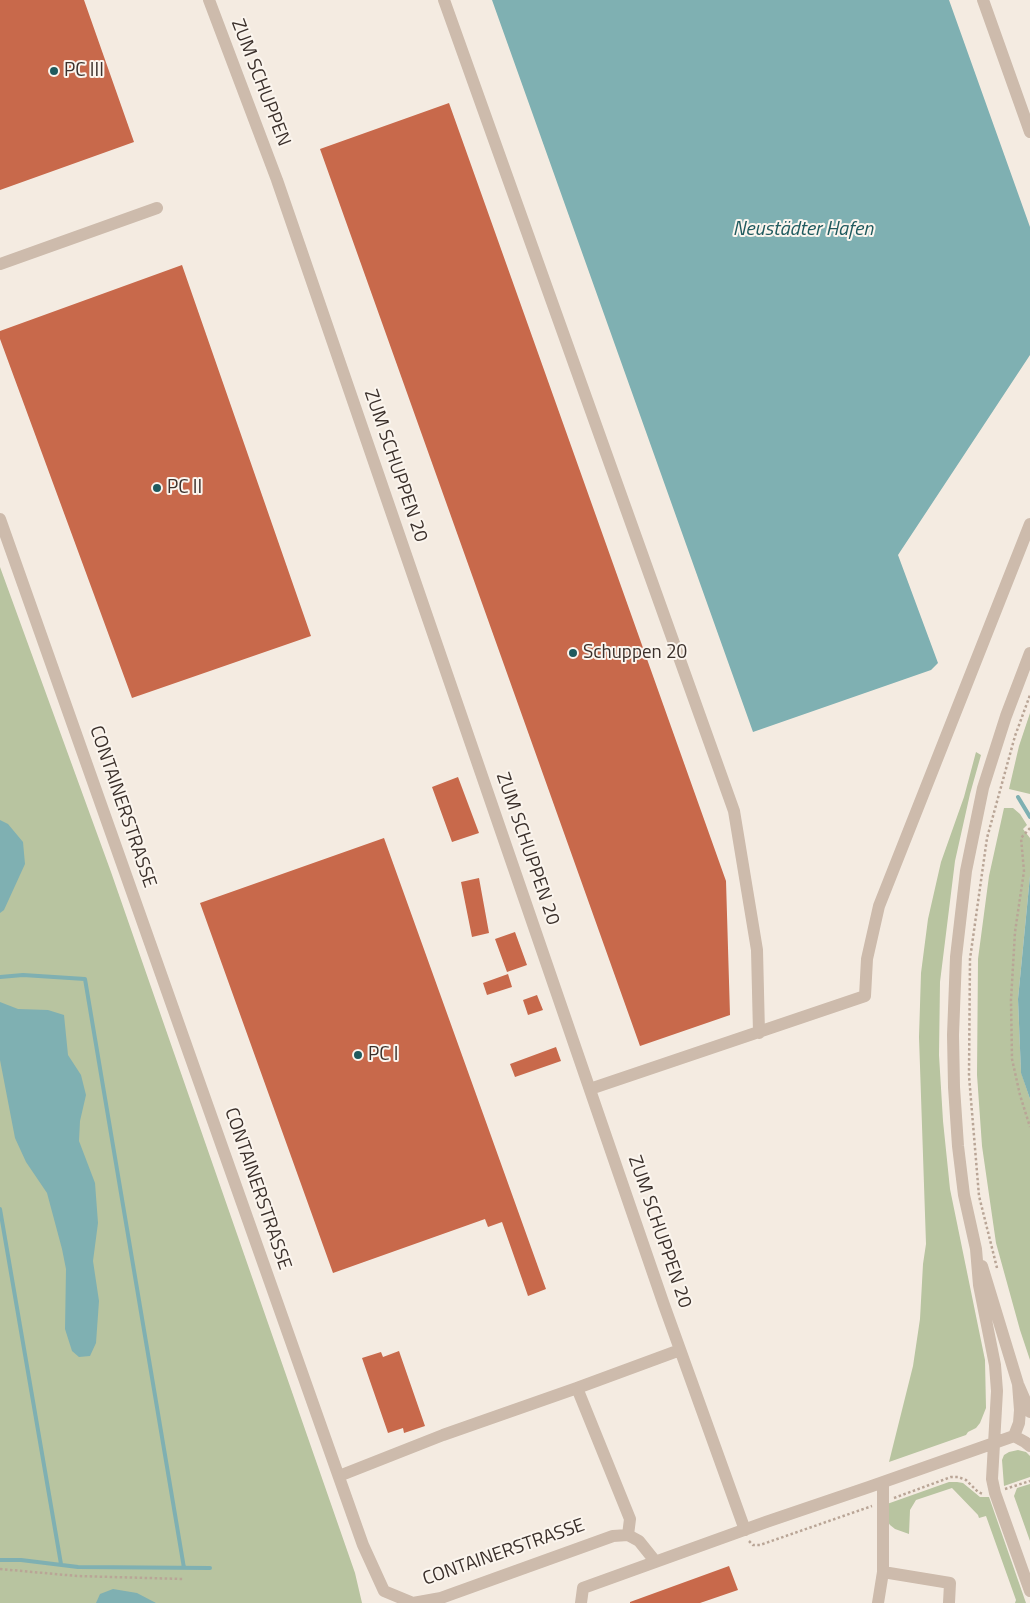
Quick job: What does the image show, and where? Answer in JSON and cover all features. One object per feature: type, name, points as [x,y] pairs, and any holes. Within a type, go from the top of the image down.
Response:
[{"type":"street","name":"ZUM SCHUPPEN","points":[[209,0],[277,180]]},
{"type":"street","points":[[444,0],[734,811],[757,950],[759,1033]]},
{"type":"street","points":[[983,0],[1030,132]]},
{"type":"street","name":"ZUM SCHUPPEN 20","points":[[277,180],[680,1350],[745,1530]]},
{"type":"street","points":[[0,264],[157,208]]},
{"type":"street","name":"CONTAINERSTRASSE","points":[[0,519],[363,1545],[384,1591],[413,1603],[441,1598],[613,1536],[628,1535]]},
{"type":"street","points":[[590,1089],[865,996],[868,960],[879,906],[1030,524]]},
{"type":"street","points":[[1030,653],[1006,716],[984,788],[966,871],[956,957],[952,1035],[954,1097],[963,1185],[976,1249],[979,1285],[995,1365],[997,1391],[992,1479],[995,1493],[1030,1591]]},
{"type":"street","points":[[976,1249],[1018,1384],[1030,1412]]},
{"type":"street","points":[[339,1476],[443,1435],[680,1350]]},
{"type":"street","points":[[1014,1436],[1019,1423],[1020,1410],[1018,1384]]},
{"type":"street","points":[[577,1388],[630,1519],[628,1535],[639,1541],[655,1561]]},
{"type":"street","points":[[581,1603],[583,1588],[994,1442],[1014,1436],[1030,1446]]},
{"type":"street","points":[[878,1603],[883,1572],[883,1482]]},
{"type":"street","points":[[883,1572],[950,1583],[949,1603]]},
{"type":"path","points":[[998,1271],[979,1196],[969,1076],[970,959],[987,838],[1015,736],[1030,695]]},
{"type":"path","points":[[1029,828],[1021,838],[1024,871],[1015,932],[1011,1000],[1012,1059],[1030,1127]]},
{"type":"path","points":[[745,1530],[750,1543],[760,1545],[951,1477]]},
{"type":"path","points":[[0,1569],[77,1576],[184,1578]]},
{"type":"green space","points":[[0,567],[111,872],[355,1573],[362,1603],[0,1603]]},
{"type":"green space","points":[[1030,713],[1030,794],[1009,789],[1019,746]]},
{"type":"green space","points":[[976,752],[981,755],[955,861],[940,982],[939,1055],[950,1189],[985,1360],[986,1408],[980,1423],[966,1435],[889,1462],[913,1366],[920,1319],[926,1244],[919,1037],[921,973],[928,919],[941,862],[964,797]]},
{"type":"green space","points":[[1004,808],[1013,808],[1020,814],[1027,825],[1023,829],[1030,838],[1030,876],[1018,999],[1021,1072],[1030,1099],[1030,1360],[996,1243],[982,1146],[977,1075],[978,959],[989,876]]},
{"type":"green space","points":[[1018,1450],[1026,1452],[1030,1456],[1030,1477],[1004,1486],[1002,1460],[1004,1455]]},
{"type":"green space","points":[[949,1482],[963,1483],[980,1497],[989,1497],[1026,1603],[1015,1603],[1016,1600],[986,1516],[979,1518],[952,1488],[916,1500],[910,1510],[909,1534],[895,1529],[886,1519],[887,1504]]},
{"type":"green space","points":[[1030,1484],[1030,1541],[1014,1496],[1017,1488]]},
{"type":"water","name":"Neustädter Hafen","points":[[492,0],[949,0],[1030,227],[1030,355],[898,555],[938,663],[931,670],[753,732]]},
{"type":"water","points":[[0,820],[8,824],[23,842],[25,864],[4,910],[0,913]]},
{"type":"water","points":[[1030,876],[1030,1099],[1021,1073],[1018,999]]},
{"type":"water","points":[[0,1002],[18,1009],[48,1010],[64,1015],[68,1055],[81,1075],[86,1095],[80,1121],[79,1141],[95,1183],[98,1223],[93,1261],[99,1301],[96,1343],[90,1356],[79,1357],[72,1351],[65,1329],[66,1269],[62,1249],[47,1193],[26,1162],[15,1138],[0,1060]]},
{"type":"water","points":[[113,1589],[137,1593],[156,1603],[96,1603],[100,1594]]},
{"type":"building","name":"PC III","points":[[0,0],[84,0],[134,142],[0,190]]},
{"type":"building","name":"Schuppen 20","points":[[449,103],[726,881],[730,1015],[640,1046],[320,149]]},
{"type":"building","name":"PC II","points":[[182,265],[311,636],[132,698],[0,339],[0,331]]},
{"type":"building","points":[[458,777],[479,833],[452,842],[432,787]]},
{"type":"building","name":"PC I","points":[[384,838],[546,1289],[528,1296],[502,1222],[488,1227],[485,1219],[333,1273],[200,903]]},
{"type":"building","points":[[479,878],[489,933],[472,937],[461,882]]},
{"type":"building","points":[[515,932],[527,965],[507,972],[495,939]]},
{"type":"building","points":[[508,974],[512,987],[487,995],[483,983]]},
{"type":"building","points":[[537,995],[543,1010],[528,1015],[523,1000]]},
{"type":"building","points":[[556,1047],[561,1061],[515,1077],[510,1064]]},
{"type":"building","points":[[399,1351],[425,1426],[404,1433],[403,1428],[388,1433],[362,1358],[381,1352],[383,1357]]},
{"type":"building","points":[[729,1566],[738,1590],[700,1603],[630,1603],[630,1602]]},
{"type":"waterway","points":[[1018,797],[1030,817]]},
{"type":"waterway","points":[[0,977],[23,975],[85,979],[184,1568]]},
{"type":"waterway","points":[[0,1209],[61,1564]]},
{"type":"waterway","points":[[0,1560],[21,1560],[78,1567],[210,1568]]},
{"type":"place","name":"PC III","points":[[54,71]]},
{"type":"place","name":"PC II","points":[[157,488]]},
{"type":"place","name":"Schuppen 20","points":[[573,653]]},
{"type":"place","name":"PC I","points":[[358,1055]]}]
